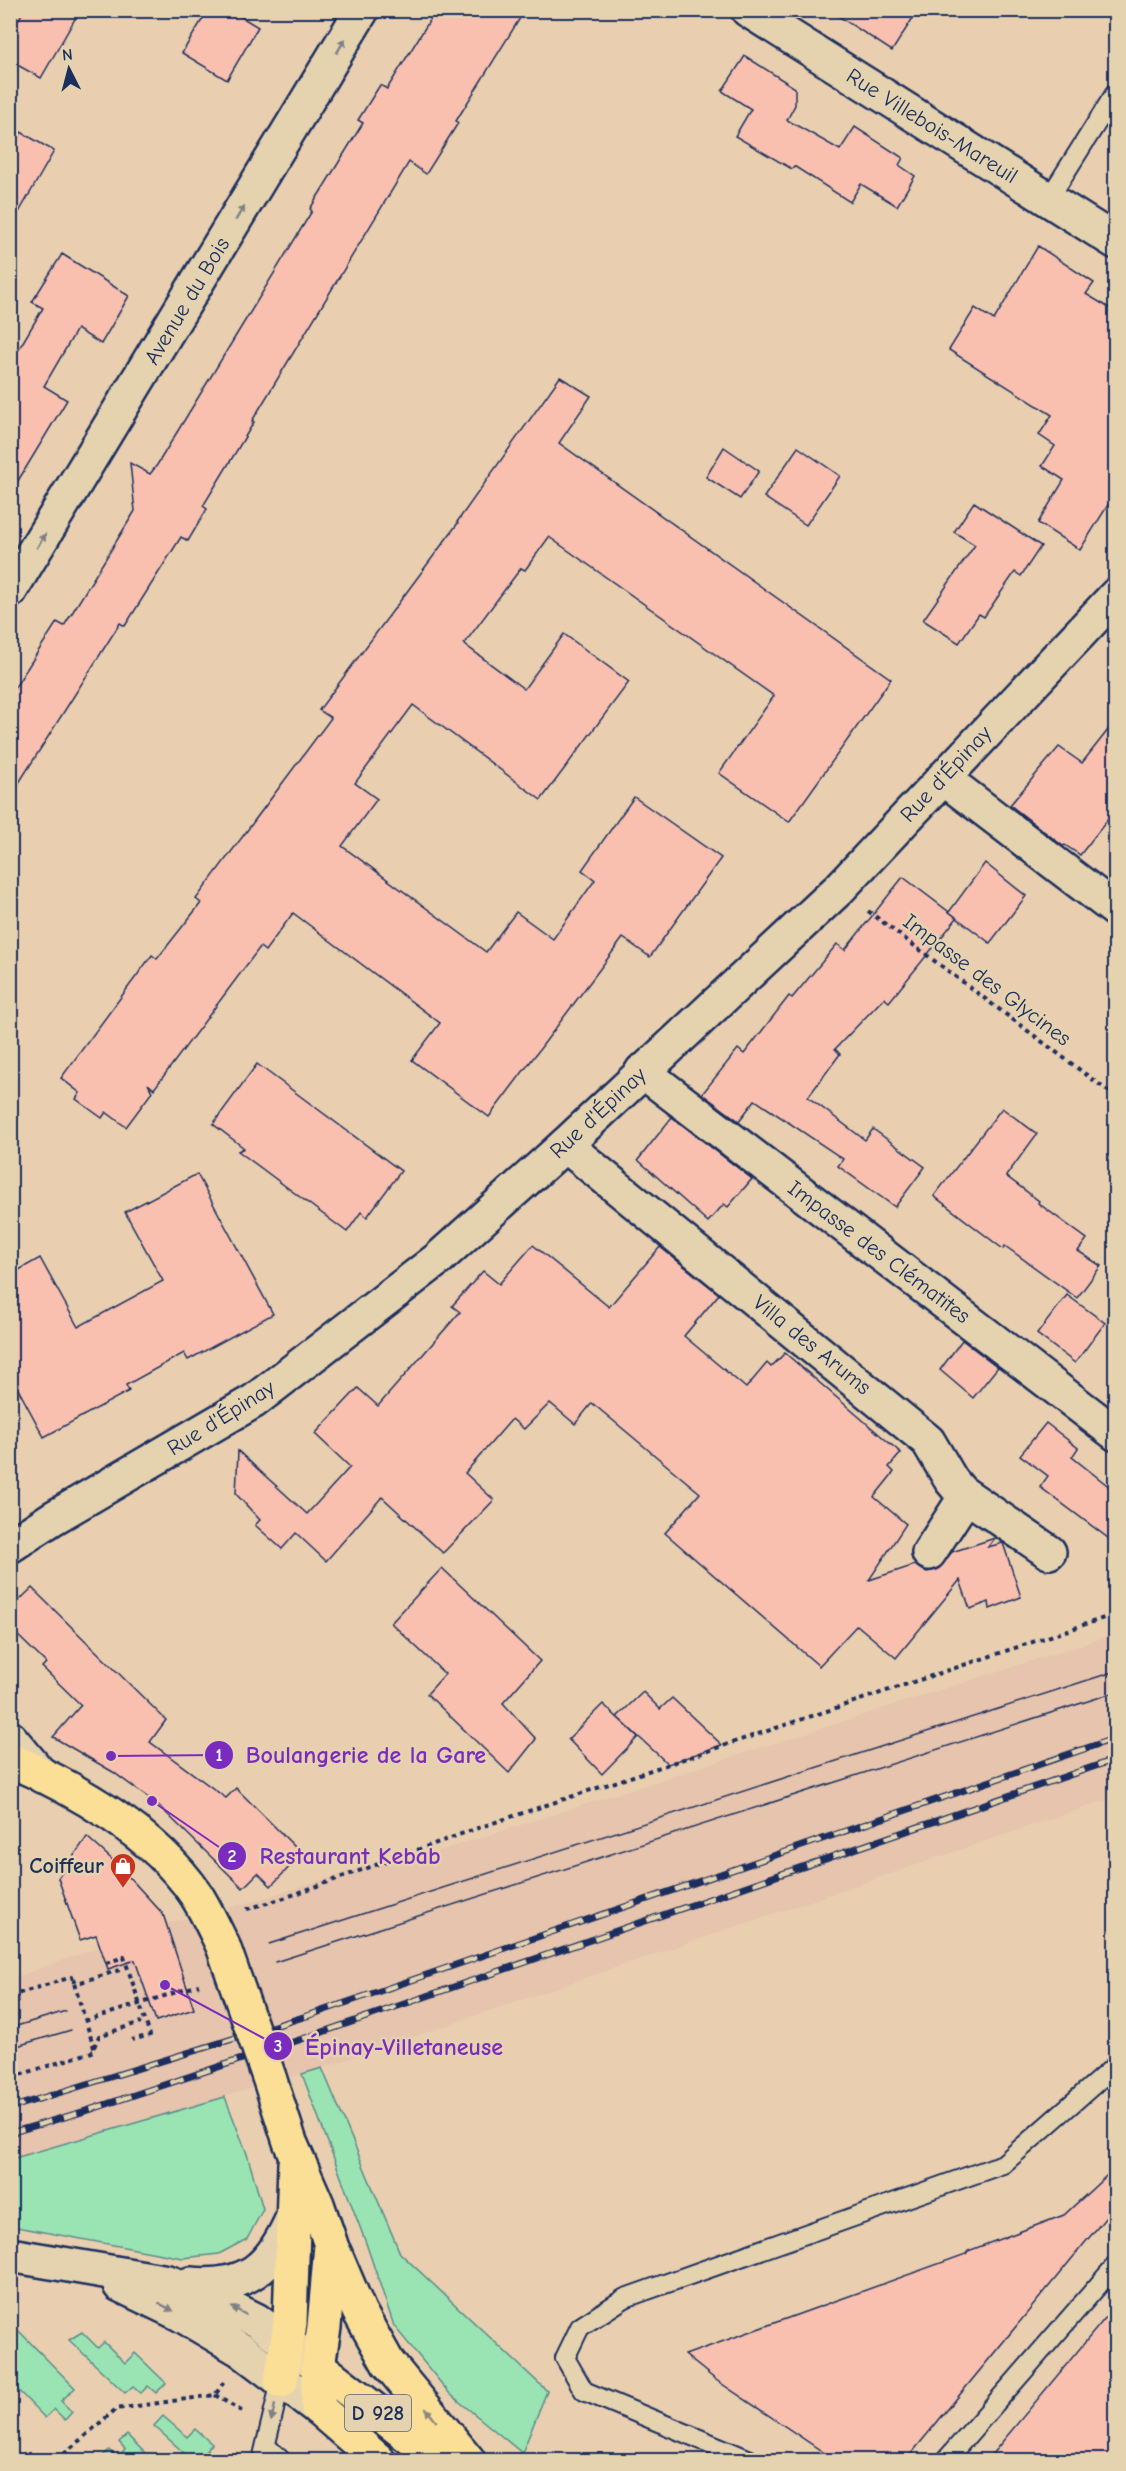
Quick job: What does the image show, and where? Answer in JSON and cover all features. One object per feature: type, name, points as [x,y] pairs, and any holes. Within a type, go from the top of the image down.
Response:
[{"type":"main road","name":"D 928","points":[[10,1760],[93,1802],[130,1828],[168,1862],[194,1892],[223,1946],[295,2153],[317,2204],[331,2245],[318,2366],[318,2408],[378,2460]]},
{"type":"main road","name":"D 928","points":[[281,2381],[291,2311],[295,2153]]},
{"type":"main road","points":[[331,2245],[359,2311],[388,2363],[468,2460]]},
{"type":"main road","name":"D 928","points":[[318,2366],[439,2460]]},
{"type":"street","name":"Avenue du Bois","points":[[10,591],[362,10]]},
{"type":"street","name":"Rue Villebois-Mareuil","points":[[748,10],[1116,242]]},
{"type":"street","name":"Rue d'Épinay","points":[[10,1546],[53,1518],[254,1401],[438,1259],[839,889],[1116,596]]},
{"type":"street","points":[[943,777],[1116,910]]},
{"type":"street","name":"Impasse des Clématites","points":[[642,1071],[1116,1434]]},
{"type":"street","name":"Villa des Arums","points":[[565,1144],[928,1441],[951,1480],[966,1496],[1049,1552]]},
{"type":"street","points":[[929,1553],[966,1496]]},
{"type":"street","points":[[10,1738],[42,1776]]},
{"type":"street","points":[[10,2255],[168,2282],[217,2284],[242,2280],[264,2265],[284,2239],[293,2217]]},
{"type":"street","points":[[74,2265],[147,2297],[189,2319],[241,2350],[318,2408]]},
{"type":"street","points":[[168,2282],[231,2306],[256,2320],[318,2366]]},
{"type":"lane","points":[[1048,200],[1116,92]]},
{"type":"lane","points":[[750,2460],[584,2391],[565,2358],[580,2326],[625,2298],[1003,2164],[1116,2065]]},
{"type":"lane","points":[[946,2460],[1116,2265]]},
{"type":"lane","points":[[281,2381],[264,2453],[281,2460]]},
{"type":"path","name":"Impasse des Glycines","points":[[839,889],[1116,1097]]},
{"type":"path","points":[[265,1904],[478,1828],[1116,1614]]},
{"type":"path","points":[[106,1963],[124,1957],[140,2004],[150,2035],[132,2040]]},
{"type":"path","points":[[25,1992],[65,1980],[81,1982],[123,1969]]},
{"type":"path","points":[[10,1996],[72,1977],[95,2051],[10,2078]]},
{"type":"path","points":[[85,2021],[188,1989]]},
{"type":"path","points":[[51,2065],[91,2052],[99,2036],[141,2022]]},
{"type":"path","points":[[215,2395],[226,2379]]},
{"type":"path","points":[[57,2460],[116,2409],[215,2395],[251,2417]]},
{"type":"path","points":[[63,2453],[71,2460]]},
{"type":"shaded area","points":[[1115,1634],[1115,1797],[322,2068],[11,2159],[11,1979],[164,1924],[258,1900],[411,1852],[427,1855]]},
{"type":"green space","points":[[322,2068],[400,2253],[547,2391],[522,2453],[450,2394],[394,2326],[366,2243],[302,2074]]},
{"type":"green space","points":[[225,2097],[247,2154],[263,2209],[247,2239],[219,2254],[183,2258],[11,2226],[11,2159]]},
{"type":"green space","points":[[13,2325],[75,2388],[61,2401],[72,2412],[65,2420],[54,2409],[45,2418],[11,2383],[10,2327]]},
{"type":"green space","points":[[82,2332],[98,2348],[104,2342],[125,2363],[135,2353],[166,2383],[156,2393],[148,2386],[141,2393],[133,2386],[125,2393],[69,2340]]},
{"type":"green space","points":[[163,2416],[187,2437],[195,2429],[212,2444],[204,2453],[213,2460],[192,2460],[154,2426]]},
{"type":"green space","points":[[127,2435],[152,2460],[104,2460],[101,2458],[109,2450],[117,2458],[125,2449],[119,2442]]},
{"type":"building","points":[[24,10],[80,10],[41,78],[10,61],[10,34]]},
{"type":"building","points":[[208,10],[230,10],[258,27],[227,80],[182,53]]},
{"type":"building","points":[[436,10],[525,10],[426,174],[409,162],[252,421],[254,422],[203,506],[207,509],[188,541],[181,537],[125,626],[120,623],[10,797],[10,695],[57,622],[64,626],[135,511],[130,463],[150,474],[157,465],[312,211],[310,209],[363,123],[358,120],[380,85],[387,89]]},
{"type":"building","points":[[829,10],[918,10],[892,51]]},
{"type":"building","points":[[745,56],[795,88],[795,105],[787,120],[840,150],[855,127],[903,158],[899,165],[915,176],[897,206],[861,184],[850,202],[794,166],[792,169],[735,136],[751,109],[722,91]]},
{"type":"building","points":[[21,132],[54,151],[10,228],[10,161]]},
{"type":"building","points":[[1038,246],[1094,283],[1086,294],[1116,312],[1116,492],[1080,550],[1038,523],[1064,480],[1042,466],[1055,446],[1039,435],[1052,415],[949,350],[975,308],[994,320]]},
{"type":"building","points":[[62,254],[129,296],[101,344],[77,329],[44,386],[67,400],[10,494],[10,364],[43,308],[32,302]]},
{"type":"building","points":[[560,377],[591,396],[559,443],[891,679],[789,822],[719,773],[774,696],[549,537],[525,570],[521,568],[464,644],[524,689],[564,634],[629,682],[541,800],[413,705],[355,783],[377,799],[342,846],[486,952],[516,912],[553,939],[595,880],[582,870],[634,797],[721,858],[650,957],[623,938],[489,1117],[412,1060],[440,1023],[293,913],[265,951],[260,947],[154,1089],[148,1084],[152,1092],[126,1127],[106,1112],[102,1118],[76,1099],[80,1093],[61,1078],[152,955],[157,959],[201,903],[196,899],[331,718],[319,710],[458,523]]},
{"type":"building","points":[[724,447],[759,471],[740,499],[706,477]]},
{"type":"building","points":[[798,447],[840,476],[806,525],[764,497]]},
{"type":"building","points":[[974,502],[1041,546],[1021,576],[1015,572],[984,617],[979,614],[959,643],[923,620],[975,545],[954,532]]},
{"type":"building","points":[[1116,720],[1116,809],[1080,855],[1065,845],[1063,846],[1010,805],[1059,747],[1082,763]]},
{"type":"building","points":[[985,863],[1026,896],[990,943],[949,912]]},
{"type":"building","points":[[903,877],[957,918],[889,1002],[884,998],[835,1049],[840,1054],[808,1097],[865,1140],[873,1129],[925,1167],[895,1207],[838,1166],[843,1159],[755,1100],[739,1121],[702,1094],[738,1049],[744,1054],[789,996],[792,998],[837,944],[845,950]]},
{"type":"building","points":[[257,1064],[401,1171],[367,1217],[361,1212],[347,1232],[238,1151],[244,1148],[213,1124]]},
{"type":"building","points":[[1002,1108],[1037,1134],[1006,1176],[1087,1239],[1078,1251],[1101,1266],[1077,1298],[1005,1246],[1003,1249],[934,1196]]},
{"type":"building","points":[[672,1117],[752,1179],[728,1207],[724,1204],[708,1222],[638,1160]]},
{"type":"building","points":[[197,1174],[273,1314],[188,1360],[184,1353],[126,1385],[129,1391],[44,1437],[10,1374],[10,1275],[40,1258],[78,1327],[163,1281],[125,1212]]},
{"type":"building","points":[[533,1245],[609,1307],[660,1247],[719,1294],[684,1336],[746,1388],[767,1363],[771,1367],[785,1353],[901,1453],[889,1467],[894,1472],[874,1497],[906,1524],[869,1580],[915,1565],[927,1572],[937,1570],[952,1552],[995,1538],[988,1547],[1003,1543],[1021,1597],[990,1609],[989,1602],[970,1609],[960,1580],[896,1658],[857,1625],[819,1666],[665,1533],[700,1493],[592,1403],[575,1424],[550,1403],[524,1429],[512,1419],[465,1473],[494,1500],[443,1553],[382,1497],[326,1561],[296,1533],[282,1549],[255,1525],[260,1520],[236,1494],[238,1451],[307,1514],[350,1467],[315,1434],[358,1388],[378,1406],[460,1312],[452,1306],[483,1271],[499,1284]]},
{"type":"building","points":[[1067,1295],[1105,1323],[1075,1363],[1037,1334]]},
{"type":"building","points":[[962,1340],[998,1367],[973,1398],[940,1370]]},
{"type":"building","points":[[1046,1423],[1078,1448],[1072,1457],[1116,1492],[1116,1544],[1040,1487],[1048,1476],[1020,1455]]},
{"type":"building","points":[[442,1568],[540,1661],[503,1703],[536,1739],[509,1773],[427,1694],[445,1674],[391,1623]]},
{"type":"building","points":[[32,1588],[166,1720],[150,1742],[226,1798],[236,1788],[302,1854],[271,1886],[258,1873],[243,1888],[158,1805],[113,1772],[53,1737],[81,1705],[42,1667],[46,1663],[10,1628],[10,1609]]},
{"type":"building","points":[[643,1692],[660,1709],[672,1698],[722,1745],[668,1764],[617,1717]]},
{"type":"building","points":[[603,1704],[638,1737],[602,1774],[568,1739]]},
{"type":"building","points":[[87,1837],[117,1864],[163,1914],[194,2009],[156,2021],[135,1960],[108,1969],[96,1935],[80,1940],[58,1878]]},
{"type":"building","points":[[1116,2167],[1116,2205],[906,2460],[835,2460],[716,2380],[685,2355],[966,2254],[968,2251],[1064,2215]]},
{"type":"building","points":[[1116,2305],[1116,2460],[987,2460]]},
{"type":"tram line","points":[[269,1944],[1116,1671]]},
{"type":"tram line","points":[[275,1962],[1116,1692]]},
{"type":"tram line","points":[[10,2028],[66,2011]]},
{"type":"tram line","points":[[10,2048],[71,2030]]},
{"type":"railway","points":[[10,2108],[313,2014],[1116,1738]]},
{"type":"railway","points":[[10,2133],[89,2110],[314,2035],[1116,1759]]},
{"type":"place","name":"Boulangerie de la Gare","points":[[111,1756]]},
{"type":"place","name":"Restaurant Kebab","points":[[152,1801]]},
{"type":"place","name":"Coiffeur","points":[[123,1889]]},
{"type":"place","name":"Épinay-Villetaneuse","points":[[165,1985]]}]
